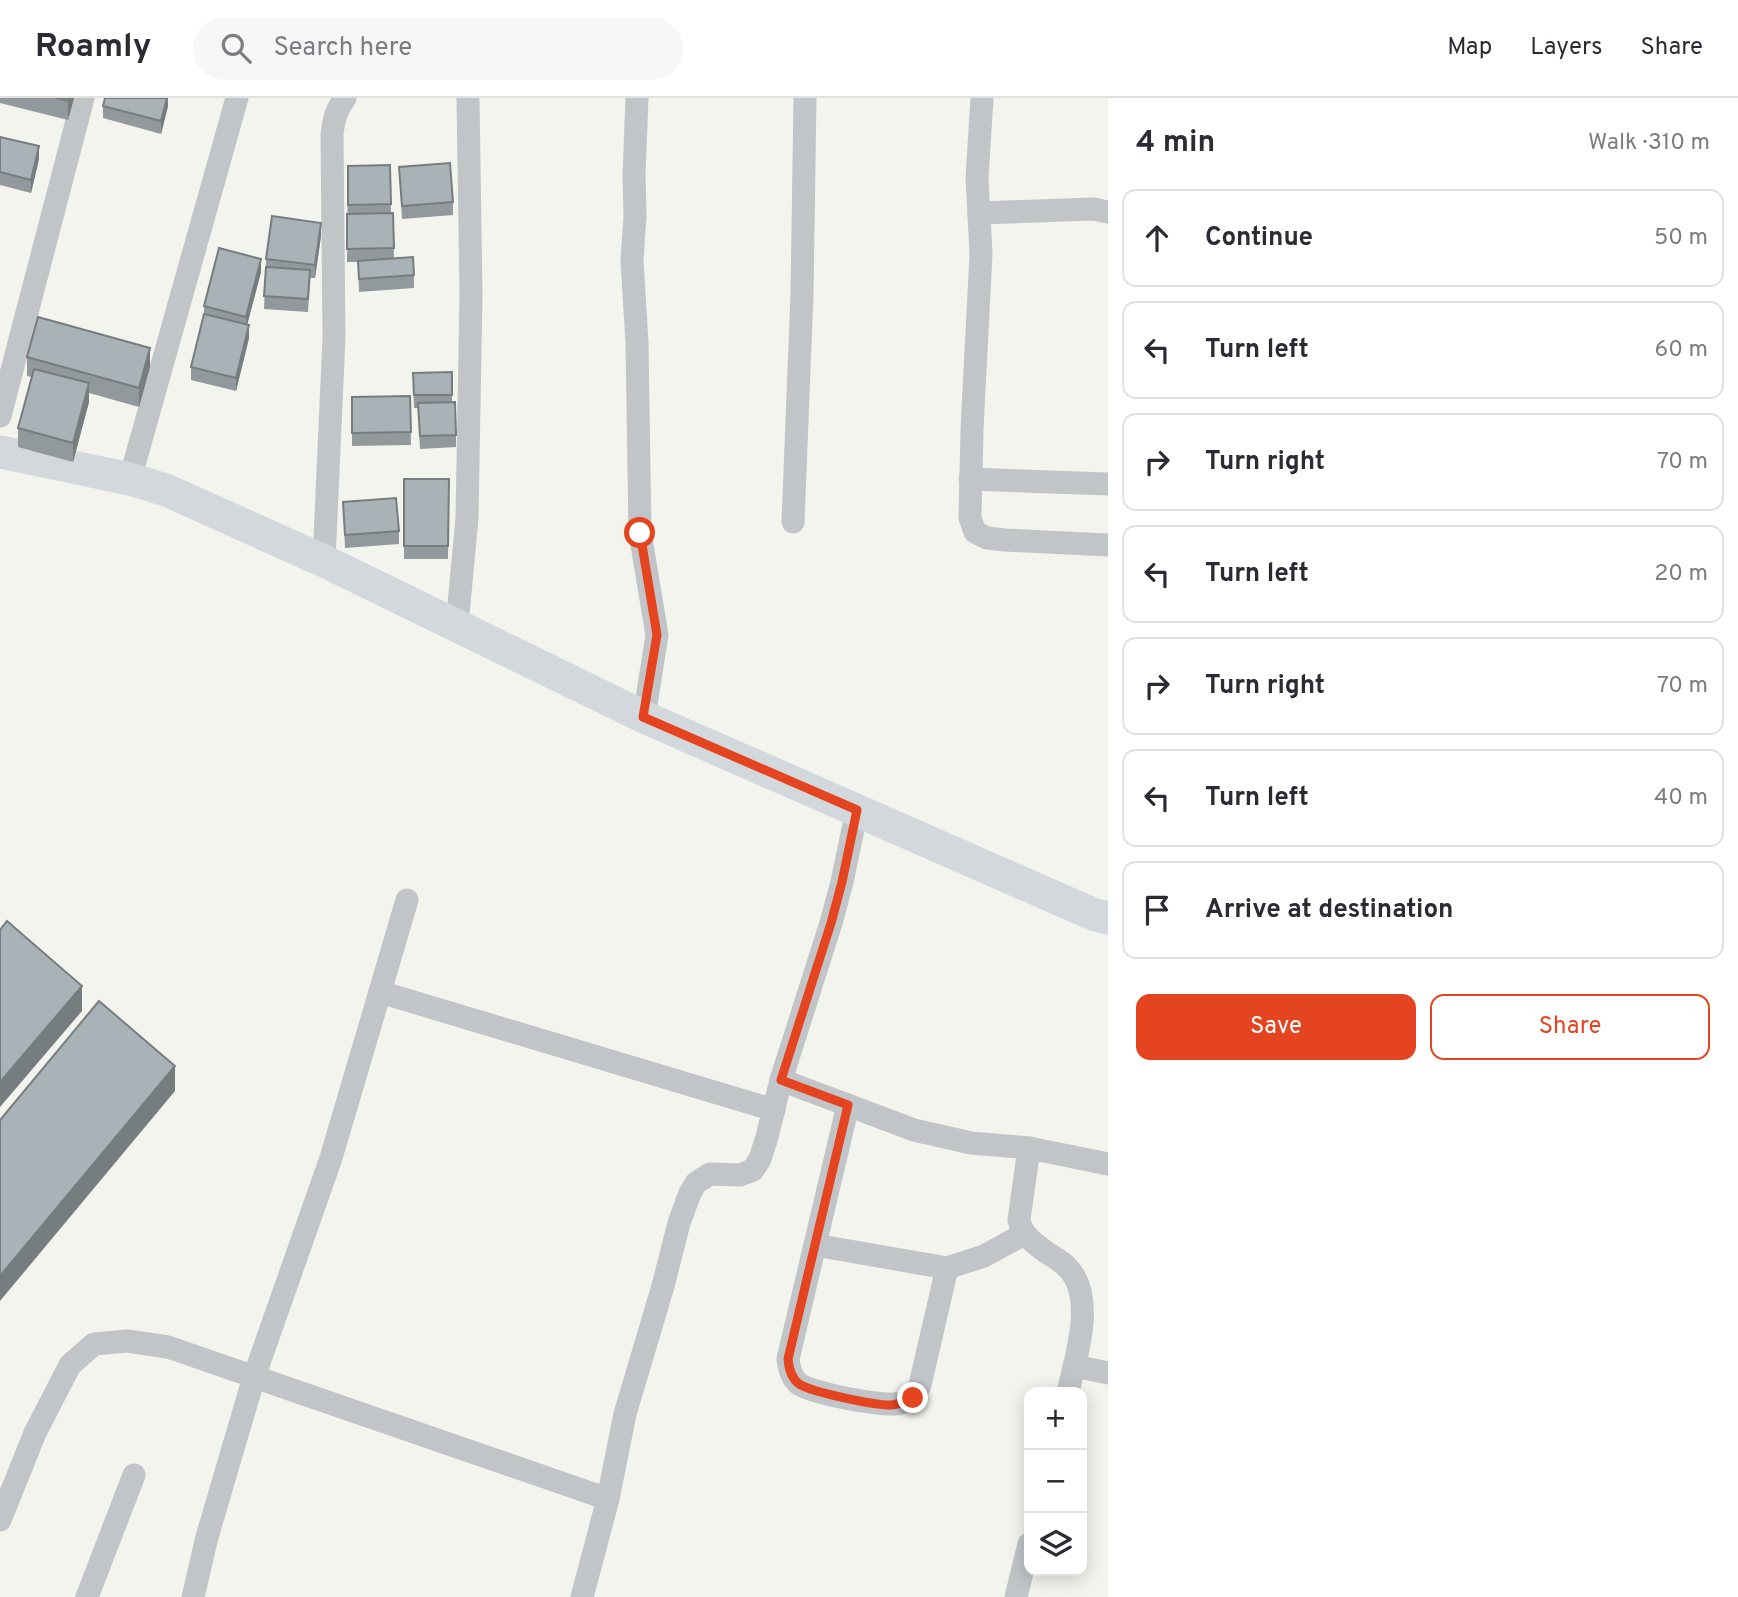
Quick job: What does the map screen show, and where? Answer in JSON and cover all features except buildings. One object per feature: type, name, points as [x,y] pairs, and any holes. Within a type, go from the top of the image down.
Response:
[{"type":"street","points":[[0,416],[83,98]]},
{"type":"street","points":[[130,479],[237,98]]},
{"type":"street","points":[[324,561],[334,338],[332,134],[334,118],[345,98]]},
{"type":"street","points":[[457,625],[468,490],[471,294],[468,98]]},
{"type":"street","points":[[637,98],[632,261],[640,533],[657,635],[643,717]]},
{"type":"street","points":[[793,522],[802,282],[805,98]]},
{"type":"street","points":[[982,98],[977,178],[981,254],[970,518],[975,532],[987,538],[1108,545]]},
{"type":"street","points":[[978,214],[1093,209],[1108,212]]},
{"type":"street","points":[[0,452],[130,479],[188,499],[324,561],[643,717],[1095,915],[1108,918]]},
{"type":"street","points":[[970,479],[1108,484]]},
{"type":"street","points":[[582,1597],[608,1499],[625,1414],[663,1286],[678,1223],[696,1183],[710,1174],[740,1175],[752,1170],[760,1159],[781,1080],[831,923],[857,810]]},
{"type":"street","points":[[193,1597],[206,1537],[254,1377],[331,1158],[407,900]]},
{"type":"street","points":[[380,992],[774,1110]]},
{"type":"street","points":[[781,1080],[914,1130],[971,1143],[1029,1148],[1108,1164]]},
{"type":"street","points":[[848,1105],[788,1359],[790,1373],[799,1384],[827,1394],[888,1405],[900,1404],[913,1398],[920,1385],[947,1268]]},
{"type":"street","points":[[1029,1148],[1019,1220],[1021,1228],[1024,1234],[1068,1268],[1079,1286],[1082,1306],[1080,1345],[1069,1387]]},
{"type":"street","points":[[815,1245],[947,1268],[984,1256],[1024,1234]]},
{"type":"street","points":[[0,1520],[35,1433],[70,1365],[94,1344],[127,1341],[168,1347],[608,1499]]},
{"type":"street","points":[[1074,1366],[1108,1373]]},
{"type":"street","points":[[87,1597],[134,1475]]},
{"type":"street","points":[[1016,1597],[1024,1564]]},
{"type":"route","points":[[640,533],[657,635],[643,717],[857,810],[831,923],[781,1080],[848,1105],[788,1359],[790,1373],[799,1384],[827,1394],[888,1405],[900,1404],[913,1398]]}]
